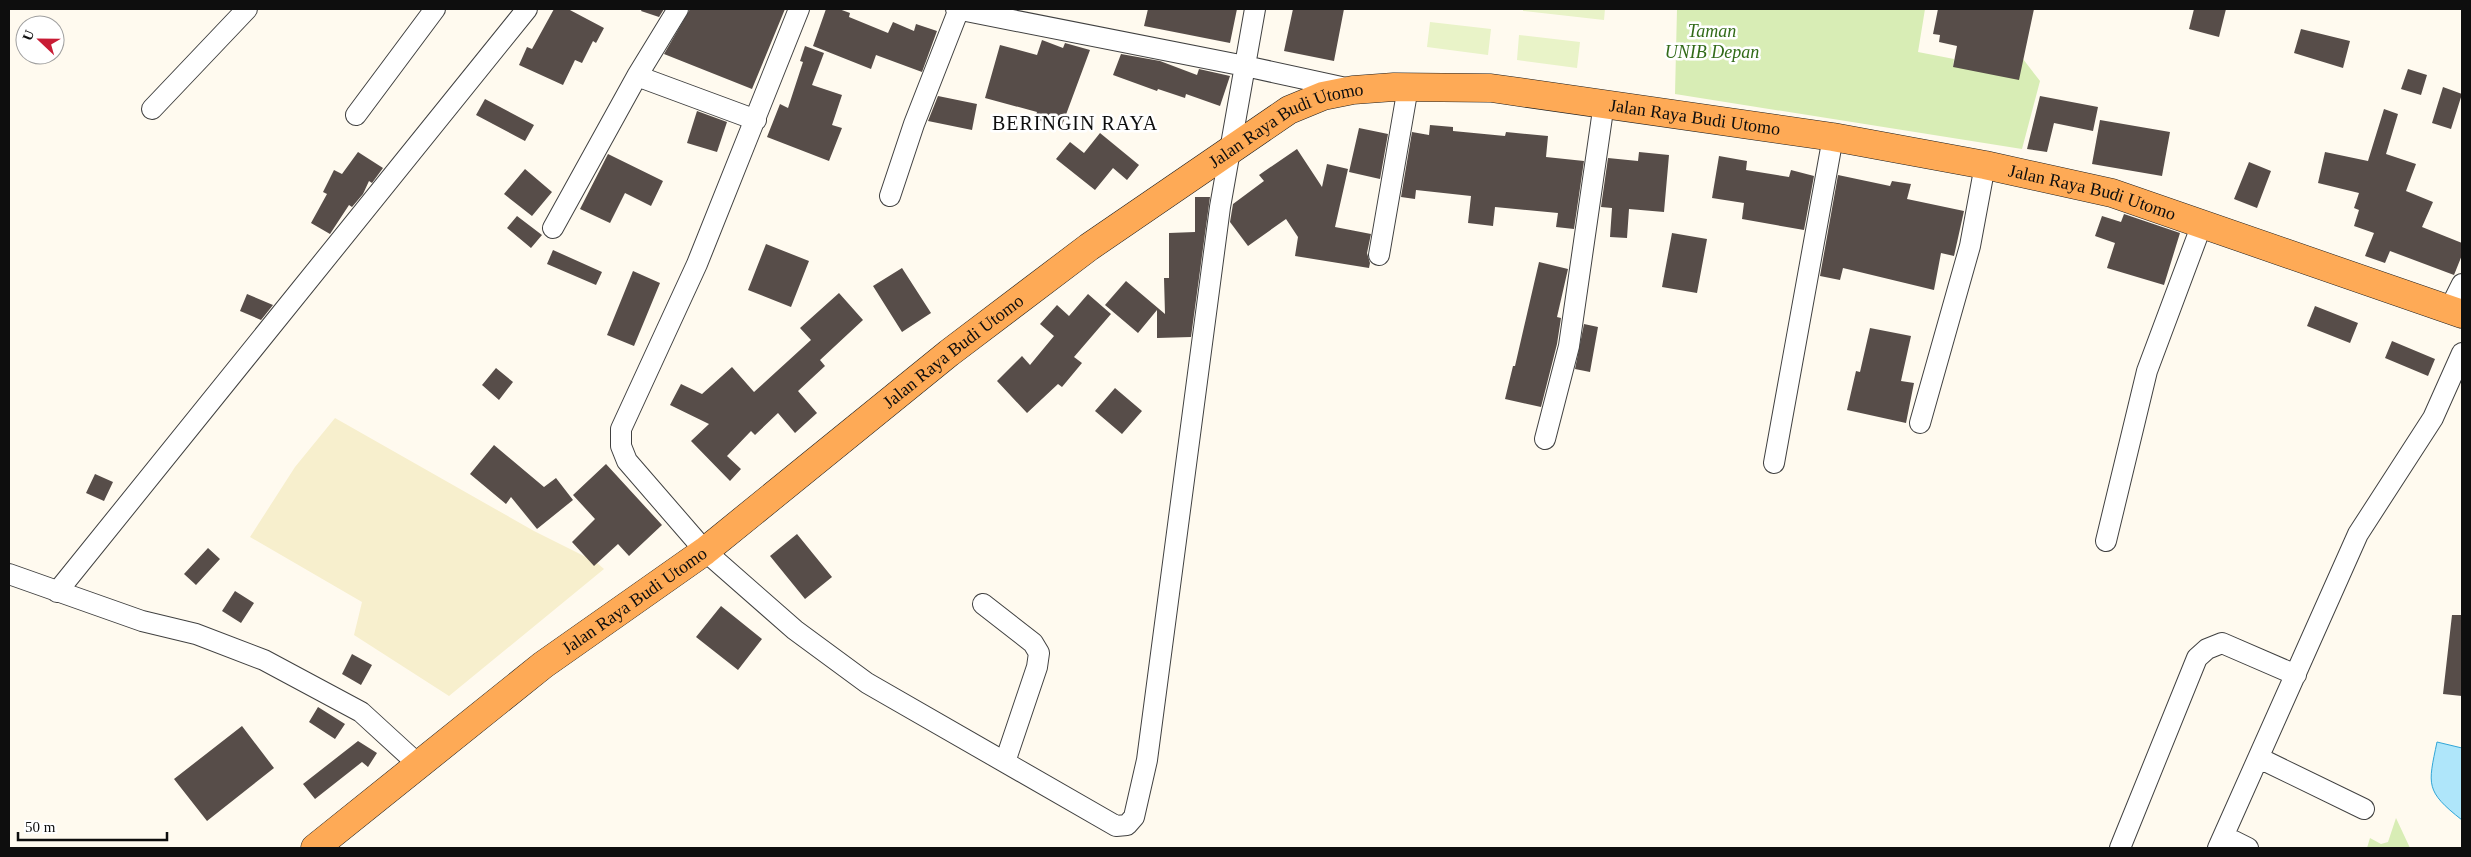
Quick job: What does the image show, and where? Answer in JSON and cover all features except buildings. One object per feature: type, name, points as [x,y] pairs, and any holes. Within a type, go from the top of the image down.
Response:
[{"type":"highway","name":"Jalan Raya Budi Utomo","points":[[315,848],[420,766],[543,665],[705,551],[996,318],[1089,247],[1289,110],[1323,96],[1353,90],[1408,87],[1491,88],[1834,137],[1985,165],[2112,193],[2455,312]]},
{"type":"street","points":[[152,109],[246,9]]},
{"type":"street","points":[[356,115],[435,9]]},
{"type":"street","points":[[57,592],[527,9]]},
{"type":"street","points":[[553,228],[637,76],[678,9]]},
{"type":"street","points":[[799,9],[697,264],[621,429],[621,446],[627,461],[705,551],[837,663],[867,683],[1116,826],[1127,825],[1134,818],[1147,760],[1220,208],[1256,9]]},
{"type":"street","points":[[890,196],[914,124],[957,9],[1245,66],[1353,90]]},
{"type":"street","points":[[637,76],[756,120]]},
{"type":"street","points":[[1379,254],[1408,87]]},
{"type":"street","points":[[1545,440],[1569,346],[1604,103]]},
{"type":"street","points":[[1774,463],[1834,137]]},
{"type":"street","points":[[1920,423],[1970,246],[1985,165]]},
{"type":"street","points":[[2106,541],[2147,371],[2202,224]]},
{"type":"street","points":[[2455,312],[2462,284]]},
{"type":"street","points":[[2248,848],[2221,842],[2358,534],[2432,418],[2462,353]]},
{"type":"street","points":[[9,574],[142,621],[196,634],[264,660],[361,712],[420,766]]},
{"type":"street","points":[[983,604],[1033,644],[1039,653],[1037,667],[1004,762]]},
{"type":"street","points":[[2120,848],[2197,658],[2207,648],[2222,643],[2296,675]]},
{"type":"street","points":[[2258,758],[2364,809]]},
{"type":"shaded area","points":[[335,418],[534,531],[596,562],[604,569],[449,696],[354,635],[362,602],[250,537],[295,467]]},
{"type":"green space","points":[[1523,9],[1605,9],[1604,20],[1523,11]]},
{"type":"green space","name":"Taman UNIB Depan","points":[[1677,9],[1925,9],[1918,52],[1954,59],[1953,67],[2023,59],[2040,81],[2022,149],[1675,94]]},
{"type":"green space","points":[[1430,22],[1491,29],[1488,55],[1427,47]]},
{"type":"green space","points":[[1519,35],[1580,42],[1577,68],[1517,60]]},
{"type":"green space","points":[[2396,818],[2410,848],[2367,848],[2370,838],[2381,844],[2388,842]]},
{"type":"water","points":[[2437,742],[2462,748],[2462,820],[2441,802],[2432,786],[2432,768]]},
{"type":"district","name":"BERINGIN RAYA","points":[[1075,123]]}]
